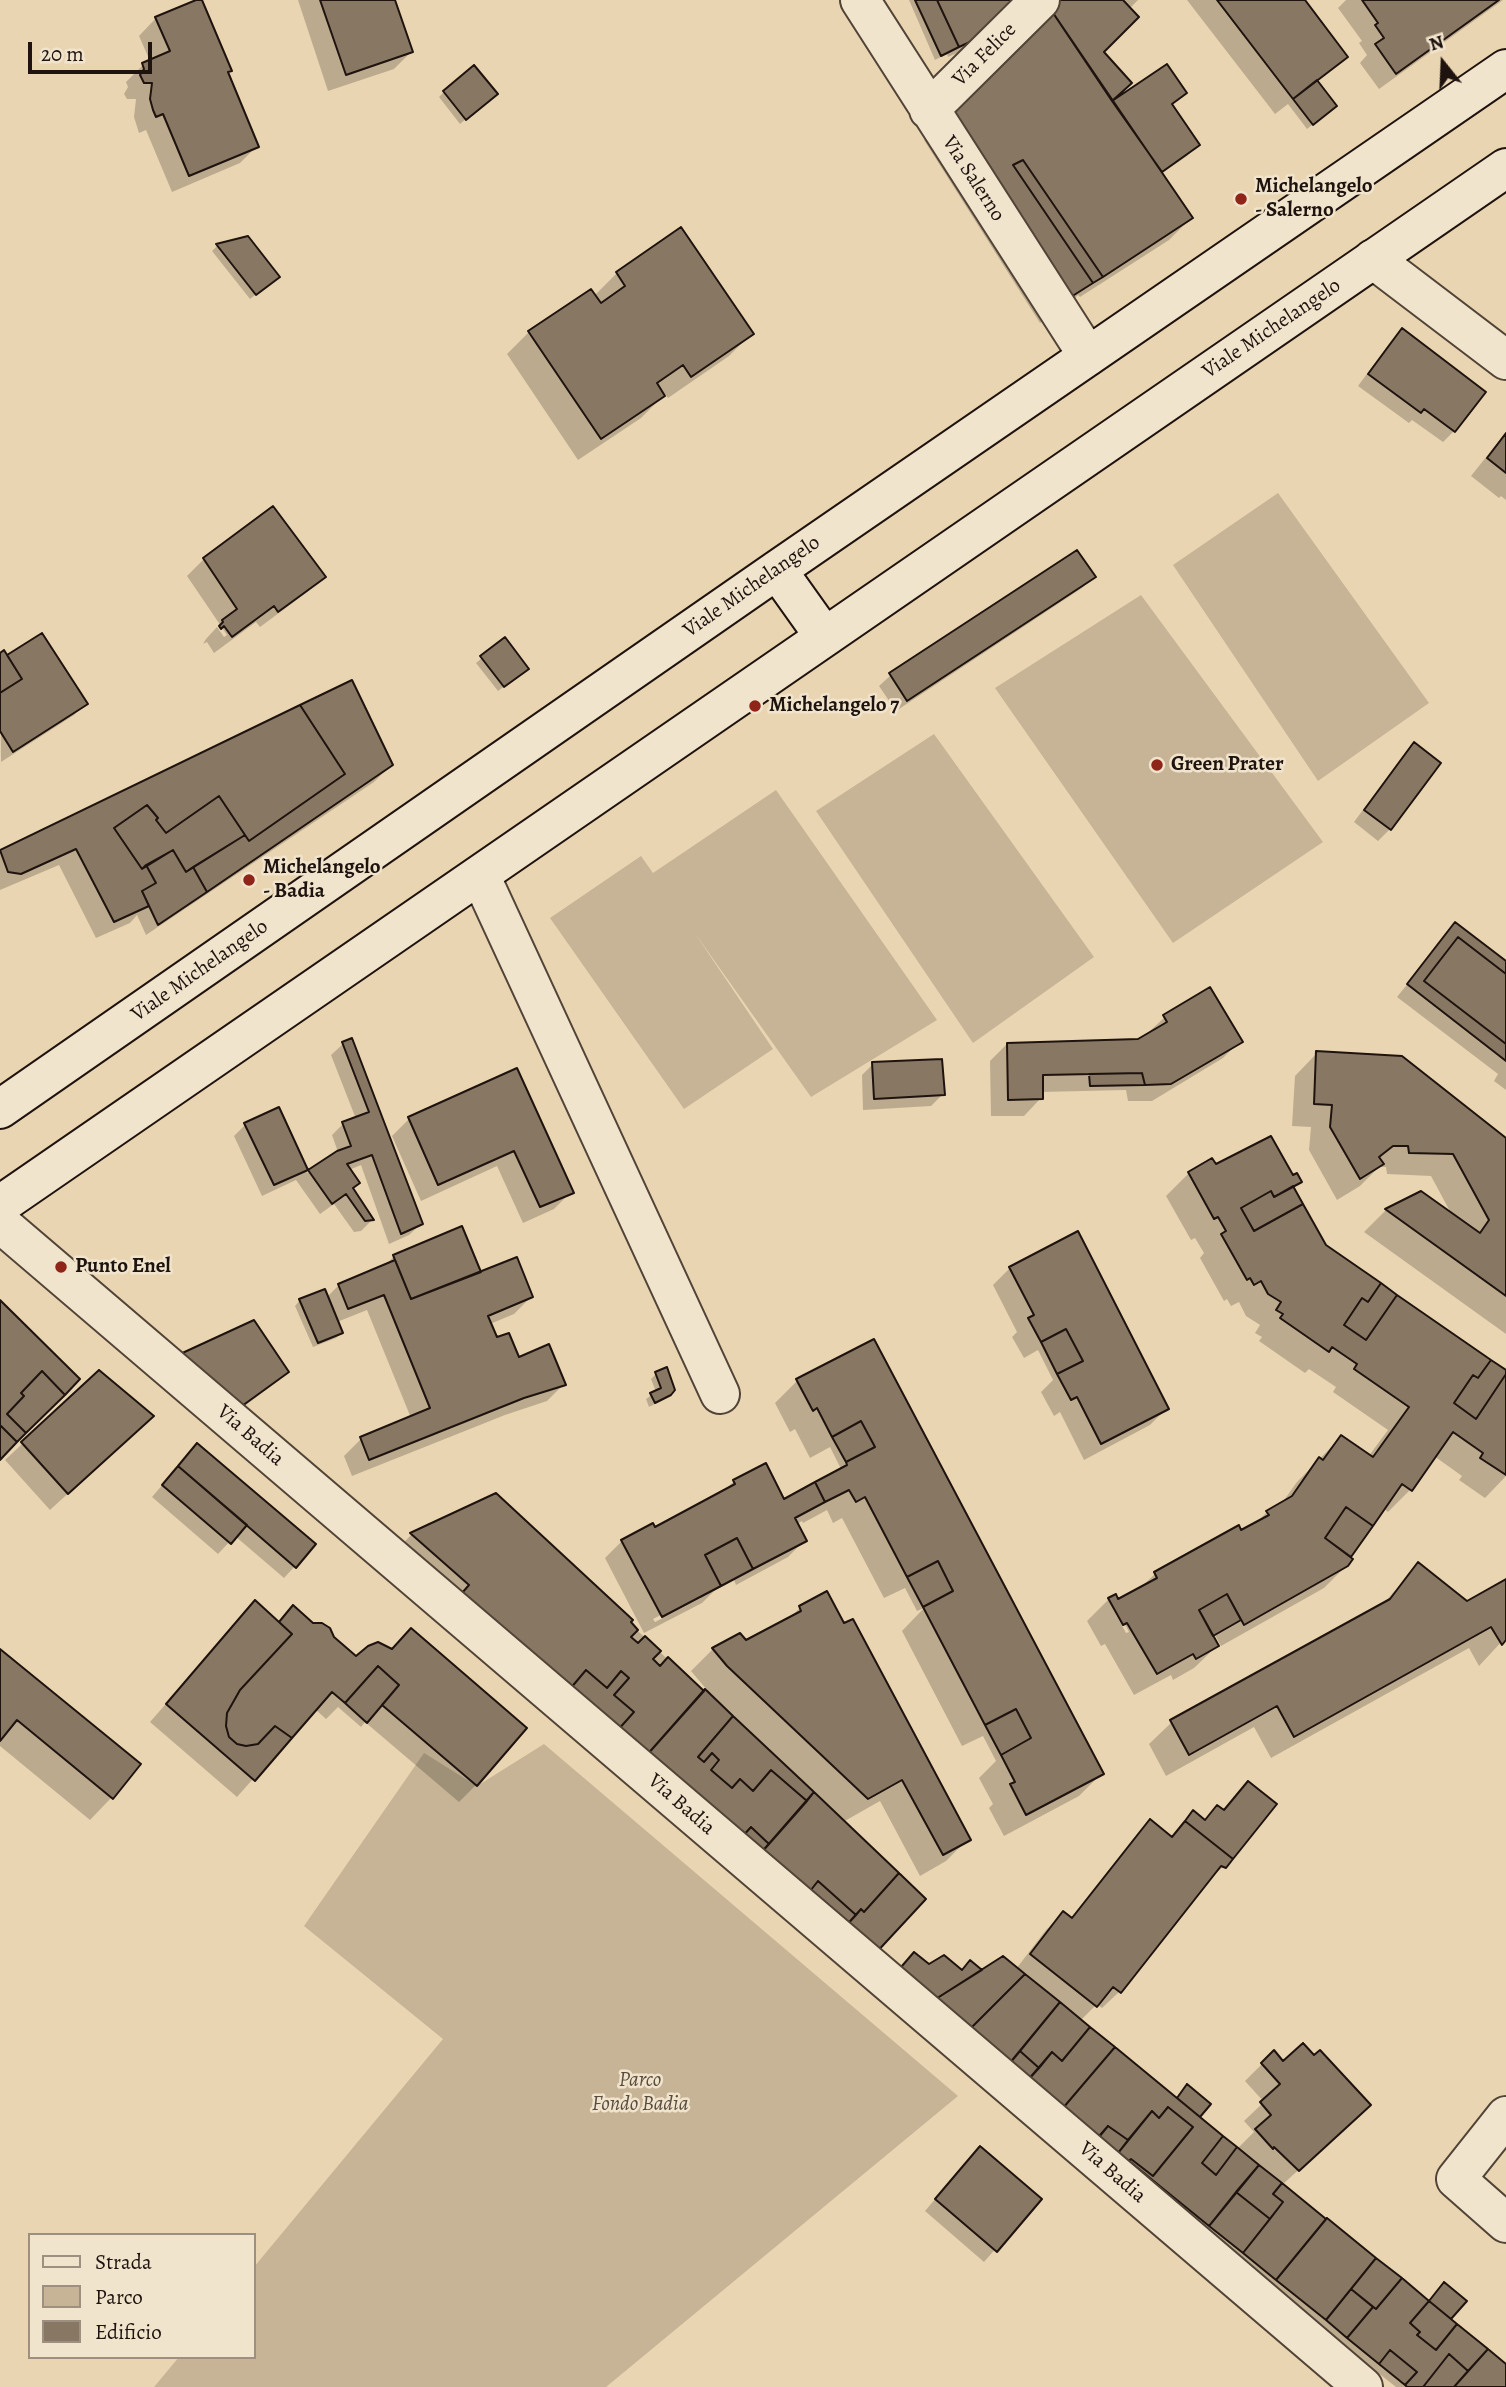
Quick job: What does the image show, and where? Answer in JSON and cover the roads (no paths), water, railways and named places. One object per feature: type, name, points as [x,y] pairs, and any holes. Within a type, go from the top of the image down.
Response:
[{"type":"street","name":"Via Salerno","points":[[860,0],[1088,356]]},
{"type":"street","name":"Via Felice","points":[[929,110],[1040,0]]},
{"type":"street","name":"Viale Michelangelo","points":[[0,1109],[1506,69]]},
{"type":"street","name":"Viale Michelangelo","points":[[0,1205],[1373,259],[1502,180]]},
{"type":"street","points":[[1373,259],[1506,360]]},
{"type":"street","points":[[777,570],[824,636]]},
{"type":"street","points":[[480,875],[720,1394]]},
{"type":"street","name":"Via Badia","points":[[0,1223],[1363,2387]]},
{"type":"street","points":[[1506,2116],[1455,2179],[1506,2222]]},
{"type":"place","name":"Michelangelo - Salerno","points":[[1241,199]]},
{"type":"place","name":"Michelangelo 7","points":[[755,706]]},
{"type":"place","name":"Green Prater","points":[[1157,765]]},
{"type":"place","name":"Michelangelo - Badia","points":[[249,880]]},
{"type":"place","name":"Punto Enel","points":[[61,1267]]},
{"type":"park label","name":"Parco Fondo Badia","points":[[640,2093]]}]
